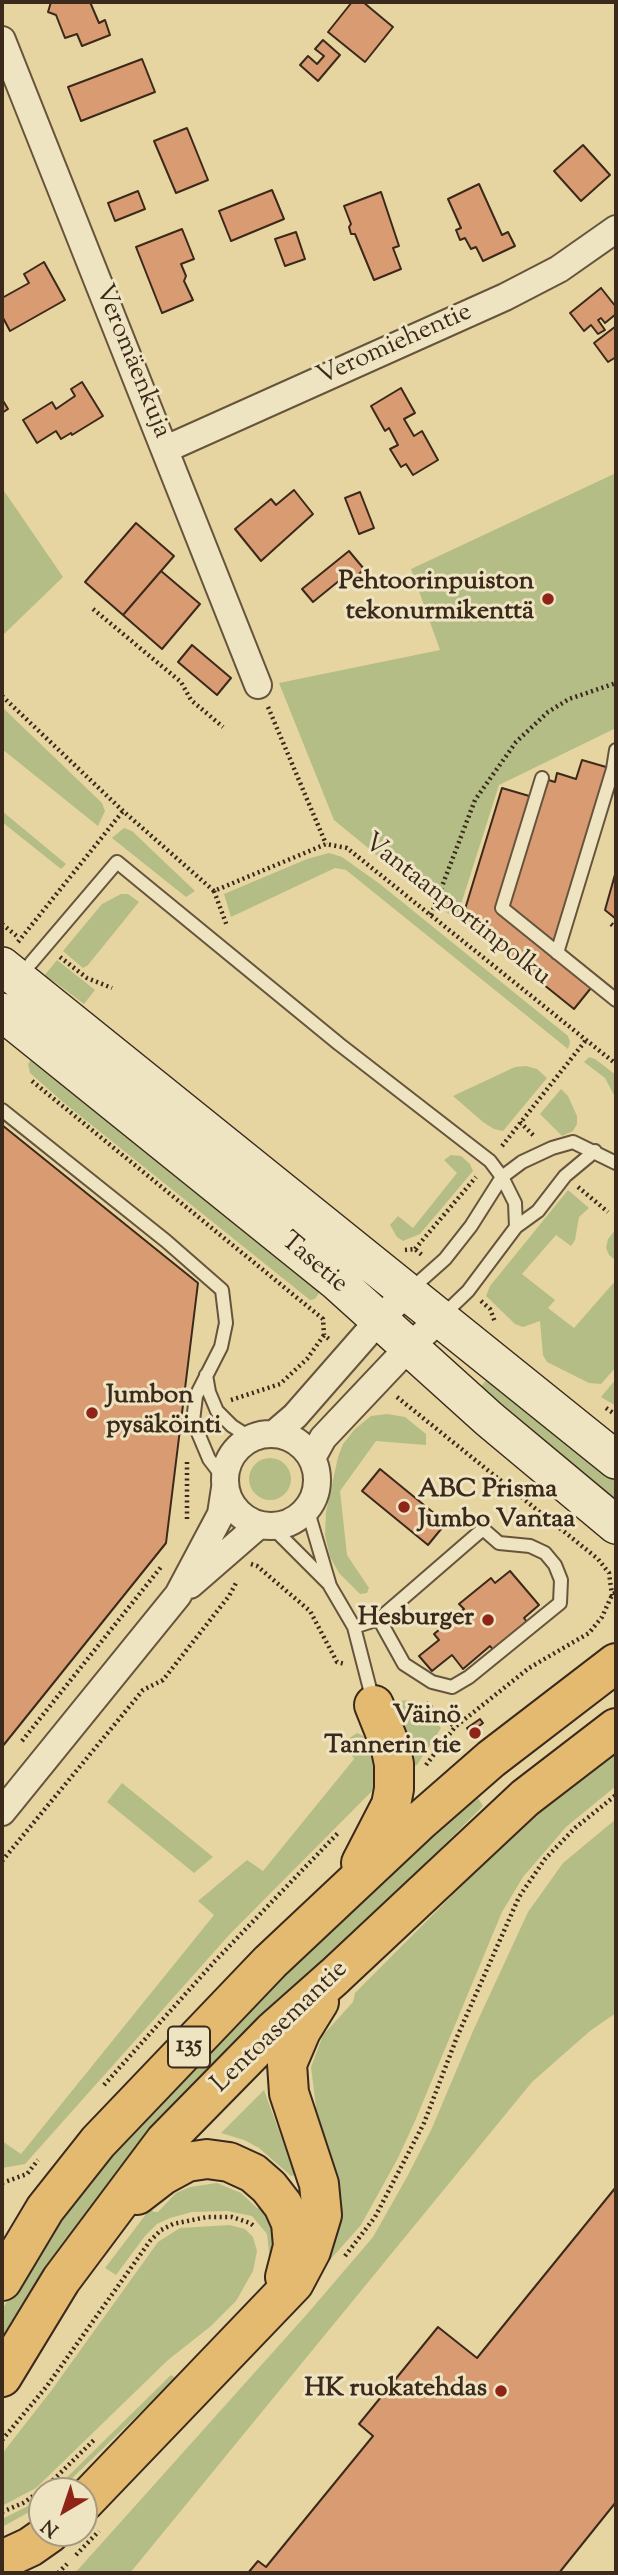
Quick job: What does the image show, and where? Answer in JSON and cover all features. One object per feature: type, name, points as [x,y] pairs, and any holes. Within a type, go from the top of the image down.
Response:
[{"type":"main road","name":"Tasetie","points":[[16,954],[406,1293],[616,1460]]},
{"type":"main road","name":"Tasetie","points":[[2,1012],[336,1281],[489,1419],[616,1525]]},
{"type":"main road","name":"Lentoasemantie","points":[[2,2281],[46,2209],[98,2142],[270,1962],[420,1821],[491,1759],[616,1663]]},
{"type":"main road","points":[[344,1895],[391,1805],[394,1789],[394,1764],[390,1745],[370,1687]]},
{"type":"main road","name":"Lentoasemantie","points":[[2,2377],[29,2329],[92,2237],[165,2141],[273,2031],[525,1798],[616,1728]]},
{"type":"main road","points":[[98,2487],[294,2283],[311,2251],[322,2216],[319,2184],[289,2093],[287,2064],[301,2031],[335,1976]]},
{"type":"main road","points":[[92,2237],[163,2175],[187,2162],[207,2158],[229,2162],[253,2173],[269,2187],[283,2205],[291,2222],[293,2246],[285,2276],[266,2313]]},
{"type":"main road","points":[[2,2226],[46,2209]]},
{"type":"main road","points":[[2,2560],[30,2547]]},
{"type":"street","name":"Veromäenkuja","points":[[2,40],[258,685]]},
{"type":"street","name":"Veromiehentie","points":[[166,449],[505,297],[559,270],[616,229]]},
{"type":"street","points":[[228,1550],[220,1514],[228,1464],[236,1450],[295,1416],[347,1355],[406,1293]]},
{"type":"street","points":[[312,1458],[323,1438],[409,1347],[440,1319]]},
{"type":"street","points":[[225,1484],[231,1503],[241,1515],[265,1525],[287,1523],[307,1508],[317,1482],[312,1458],[301,1445],[287,1437],[262,1436]]},
{"type":"street","points":[[2,1812],[178,1595],[228,1550],[265,1525]]},
{"type":"lane","points":[[557,953],[613,769],[616,750]]},
{"type":"lane","points":[[542,778],[502,908],[616,1000]]},
{"type":"lane","points":[[16,954],[46,945],[117,862],[339,1044],[490,1161],[502,1177],[515,1203],[516,1227]]},
{"type":"lane","points":[[2,1110],[166,1241],[222,1290],[226,1323],[221,1347],[196,1396],[193,1421],[209,1459],[225,1484]]},
{"type":"lane","points":[[406,1293],[445,1259],[471,1226],[502,1177],[522,1162],[573,1142],[616,1163]]},
{"type":"lane","points":[[440,1319],[468,1292],[516,1227],[538,1212],[565,1176],[595,1151]]},
{"type":"lane","points":[[206,1375],[217,1411],[232,1426],[262,1436]]},
{"type":"lane","points":[[307,1508],[330,1586],[354,1627],[370,1687]]},
{"type":"lane","points":[[265,1525],[330,1586]]},
{"type":"lane","points":[[354,1627],[379,1619],[484,1529],[499,1543],[530,1546],[545,1553],[555,1565],[561,1580],[560,1603],[469,1677],[452,1687],[432,1682],[404,1664],[379,1619]]},
{"type":"path","points":[[93,609],[180,682],[191,700],[223,727]]},
{"type":"path","points":[[430,915],[475,800],[516,742],[548,712],[569,699],[616,683]]},
{"type":"path","points":[[258,685],[326,844]]},
{"type":"path","points":[[2,696],[123,811],[214,891],[228,928]]},
{"type":"path","points":[[16,954],[27,929],[123,811]]},
{"type":"path","name":"Vantaanportinpolku","points":[[214,891],[326,844],[347,848],[616,1064]]},
{"type":"path","points":[[2,925],[16,954]]},
{"type":"path","points":[[27,929],[87,978],[112,988]]},
{"type":"path","points":[[32,1081],[323,1320],[324,1335],[307,1359],[280,1384],[229,1401],[217,1411]]},
{"type":"path","points":[[324,1335],[347,1355]]},
{"type":"path","points":[[377,1381],[598,1559],[608,1573],[615,1595]]},
{"type":"path","points":[[184,1529],[187,1520],[187,1454],[198,1435]]},
{"type":"path","points":[[187,1520],[228,1550],[257,1566],[310,1611],[337,1662],[370,1687]]},
{"type":"path","points":[[2,1861],[143,1690],[163,1679],[229,1596],[228,1550]]},
{"type":"path","points":[[18,1746],[168,1558]]},
{"type":"path","points":[[425,1701],[455,1727]]},
{"type":"path","points":[[2,2441],[47,2386],[149,2241],[161,2230],[173,2224],[207,2217],[232,2217],[250,2222],[257,2229]]},
{"type":"path","points":[[2,2512],[23,2503],[45,2488],[104,2430]]},
{"type":"green space","points":[[616,473],[616,728],[499,785],[456,920],[334,820],[279,683],[440,650],[411,569]]},
{"type":"green space","points":[[2,488],[63,577],[2,636]]},
{"type":"green space","points":[[2,707],[102,803],[105,811],[98,826],[2,749]]},
{"type":"green space","points":[[2,811],[66,864],[61,869],[2,822]]},
{"type":"green space","points":[[124,828],[132,831],[195,891],[186,897],[112,838]]},
{"type":"green space","points":[[329,853],[342,857],[380,884],[568,1036],[568,1049],[346,870],[335,868],[231,917],[224,894],[307,859]]},
{"type":"green space","points":[[121,894],[128,894],[139,902],[83,968],[63,951],[102,904]]},
{"type":"green space","points":[[57,960],[95,990],[84,1004],[52,980],[43,977]]},
{"type":"green space","points":[[589,1057],[616,1075],[616,1099],[605,1078],[584,1062]]},
{"type":"green space","points":[[31,1060],[37,1062],[318,1286],[319,1293],[315,1299],[310,1300],[63,1102],[30,1073],[28,1064]]},
{"type":"green space","points":[[515,1067],[537,1069],[547,1078],[503,1131],[483,1122],[453,1096]]},
{"type":"green space","points":[[561,1089],[568,1096],[577,1116],[573,1131],[562,1136],[540,1114]]},
{"type":"green space","points":[[451,1155],[461,1156],[473,1171],[420,1234],[403,1241],[397,1237],[390,1225],[398,1216],[413,1228],[457,1173],[444,1160]]},
{"type":"green space","points":[[568,1190],[589,1208],[579,1217],[575,1240],[571,1246],[556,1235],[522,1274],[555,1300],[548,1308],[574,1328],[616,1280],[616,1367],[601,1384],[589,1383],[547,1362],[543,1355],[540,1321],[523,1327],[515,1324],[486,1296],[490,1286]]},
{"type":"green space","points":[[616,1229],[616,1261],[606,1248],[608,1239]]},
{"type":"green space","points":[[488,1378],[616,1479],[616,1508],[478,1390]]},
{"type":"green space","points":[[616,1379],[616,1406],[601,1397]]},
{"type":"green space","points":[[387,1414],[405,1417],[426,1434],[426,1445],[376,1441],[340,1491],[347,1555],[369,1588],[367,1593],[360,1594],[339,1573],[330,1557],[325,1535],[326,1512],[343,1444],[355,1429],[371,1416]]},
{"type":"green space","points":[[270,1458],[285,1464],[291,1479],[285,1494],[270,1500],[255,1494],[249,1479],[255,1464]]},
{"type":"green space","points":[[411,1700],[427,1712],[441,1728],[417,1765],[406,1769],[394,1705],[399,1701]]},
{"type":"green space","points":[[357,1733],[373,1741],[381,1782],[230,1934],[25,2164],[2,2168],[2,2141],[21,2154],[214,1915],[198,1901],[247,1860],[263,1871],[354,1759],[344,1742]]},
{"type":"green space","points":[[616,1747],[616,1786],[566,1827],[523,1877],[502,1912],[398,2158],[361,2225],[321,2270],[337,2234],[339,2179],[313,2116],[316,2107],[311,2067],[323,2035],[353,2002],[355,1993],[522,1825]]},
{"type":"green space","points":[[122,1783],[213,1857],[194,1873],[107,1802]]},
{"type":"green space","points":[[476,1795],[483,1806],[228,2061],[2,2351],[2,2310],[21,2277],[62,2218],[107,2162],[197,2064],[376,1883]]},
{"type":"green space","points":[[616,1819],[616,2013],[590,2031],[532,2082],[130,2573],[75,2573],[373,2237],[432,2128],[528,1912],[563,1863]]},
{"type":"green space","points":[[264,2090],[295,2175],[291,2176],[259,2148],[221,2133]]},
{"type":"green space","points":[[217,2183],[241,2193],[257,2208],[264,2206],[274,2230],[274,2249],[270,2262],[267,2234],[252,2216],[228,2211],[192,2212],[157,2224],[116,2275],[105,2268],[150,2209],[158,2212],[176,2193],[190,2187]]},
{"type":"green space","points":[[229,2225],[245,2229],[253,2237],[257,2251],[253,2271],[236,2301],[211,2326],[168,2360],[47,2477],[28,2477],[28,2492],[2,2506],[2,2456],[5,2450],[158,2242],[180,2228]]},
{"type":"green space","points":[[171,2375],[176,2378],[73,2477],[67,2477]]},
{"type":"green space","points":[[28,2506],[28,2513],[2,2527],[2,2519]]},
{"type":"building","points":[[51,2],[90,2],[99,23],[105,20],[110,35],[82,46],[77,34],[65,38],[56,15],[48,12]]},
{"type":"building","points":[[352,2],[363,2],[393,27],[365,62],[328,32]]},
{"type":"building","points":[[323,40],[340,55],[318,81],[300,65],[308,56],[317,64],[324,56],[315,49]]},
{"type":"building","points":[[142,59],[155,92],[81,121],[68,87]]},
{"type":"building","points":[[187,128],[208,180],[176,193],[154,141]]},
{"type":"building","points":[[583,145],[610,175],[581,201],[554,171]]},
{"type":"building","points":[[479,184],[502,235],[508,232],[515,246],[483,261],[476,247],[471,249],[465,238],[460,240],[456,230],[461,228],[448,199]]},
{"type":"building","points":[[272,190],[284,219],[231,241],[219,211]]},
{"type":"building","points":[[138,191],[145,209],[115,221],[108,203]]},
{"type":"building","points":[[381,192],[399,246],[393,248],[401,269],[374,280],[355,234],[351,234],[351,224],[344,206]]},
{"type":"building","points":[[182,229],[194,259],[181,264],[186,276],[184,281],[193,300],[162,313],[136,247]]},
{"type":"building","points":[[296,232],[305,259],[285,266],[275,239]]},
{"type":"building","points":[[44,262],[65,300],[10,331],[2,316],[2,298],[29,283],[24,274]]},
{"type":"building","points":[[601,288],[616,307],[616,314],[605,323],[601,318],[598,320],[605,330],[598,334],[591,325],[584,331],[570,313]]},
{"type":"building","points":[[616,326],[616,357],[608,362],[594,343]]},
{"type":"building","points":[[82,382],[103,416],[72,435],[71,433],[61,439],[56,431],[37,443],[23,420],[52,402],[56,409],[75,396],[71,389]]},
{"type":"building","points":[[401,388],[415,413],[404,419],[414,436],[422,431],[438,460],[413,475],[406,464],[401,467],[390,449],[398,445],[389,428],[385,431],[371,406]]},
{"type":"building","points":[[2,399],[8,409],[2,413]]},
{"type":"building","points":[[294,490],[313,514],[261,561],[235,529],[271,499],[276,505]]},
{"type":"building","points":[[360,492],[374,528],[359,534],[345,498]]},
{"type":"building","points":[[136,523],[174,556],[123,615],[85,582]]},
{"type":"building","points":[[349,551],[364,569],[356,577],[351,571],[313,602],[302,589]]},
{"type":"building","points":[[161,571],[200,604],[162,649],[123,615]]},
{"type":"building","points":[[192,645],[231,678],[217,695],[178,662]]},
{"type":"building","points":[[582,760],[613,769],[557,953],[595,983],[574,1009],[462,919],[502,788],[536,798],[542,778],[555,782],[557,773],[576,779]]},
{"type":"building","points":[[616,871],[616,919],[605,910]]},
{"type":"building","name":"Jumbon pysäköinti","points":[[2,1125],[198,1283],[166,1543],[2,1747]]},
{"type":"building","name":"ABC Prisma Jumbo Vantaa","points":[[380,1469],[446,1523],[428,1545],[362,1491]]},
{"type":"building","name":"Hesburger","points":[[510,1571],[539,1605],[524,1618],[527,1622],[493,1650],[490,1646],[463,1669],[452,1655],[432,1671],[419,1656],[439,1640],[434,1634],[464,1609],[459,1604],[491,1578],[495,1583]]},
{"type":"building","points":[[480,1719],[483,1723],[470,1733],[467,1728]]},
{"type":"building","name":"HK ruokatehdas","points":[[616,2187],[616,2502],[559,2573],[248,2573],[258,2561],[266,2567],[373,2436],[359,2424],[438,2327],[477,2358]]},
{"type":"place","name":"Pehtoorinpuiston tekonurmikenttä","points":[[548,599]]},
{"type":"place","name":"Jumbon pysäköinti","points":[[92,1413]]},
{"type":"place","name":"ABC Prisma Jumbo Vantaa","points":[[404,1507]]},
{"type":"place","name":"Hesburger","points":[[488,1620]]},
{"type":"place","name":"Väinö Tannerin tie","points":[[475,1733]]},
{"type":"place","name":"HK ruokatehdas","points":[[501,2391]]}]
